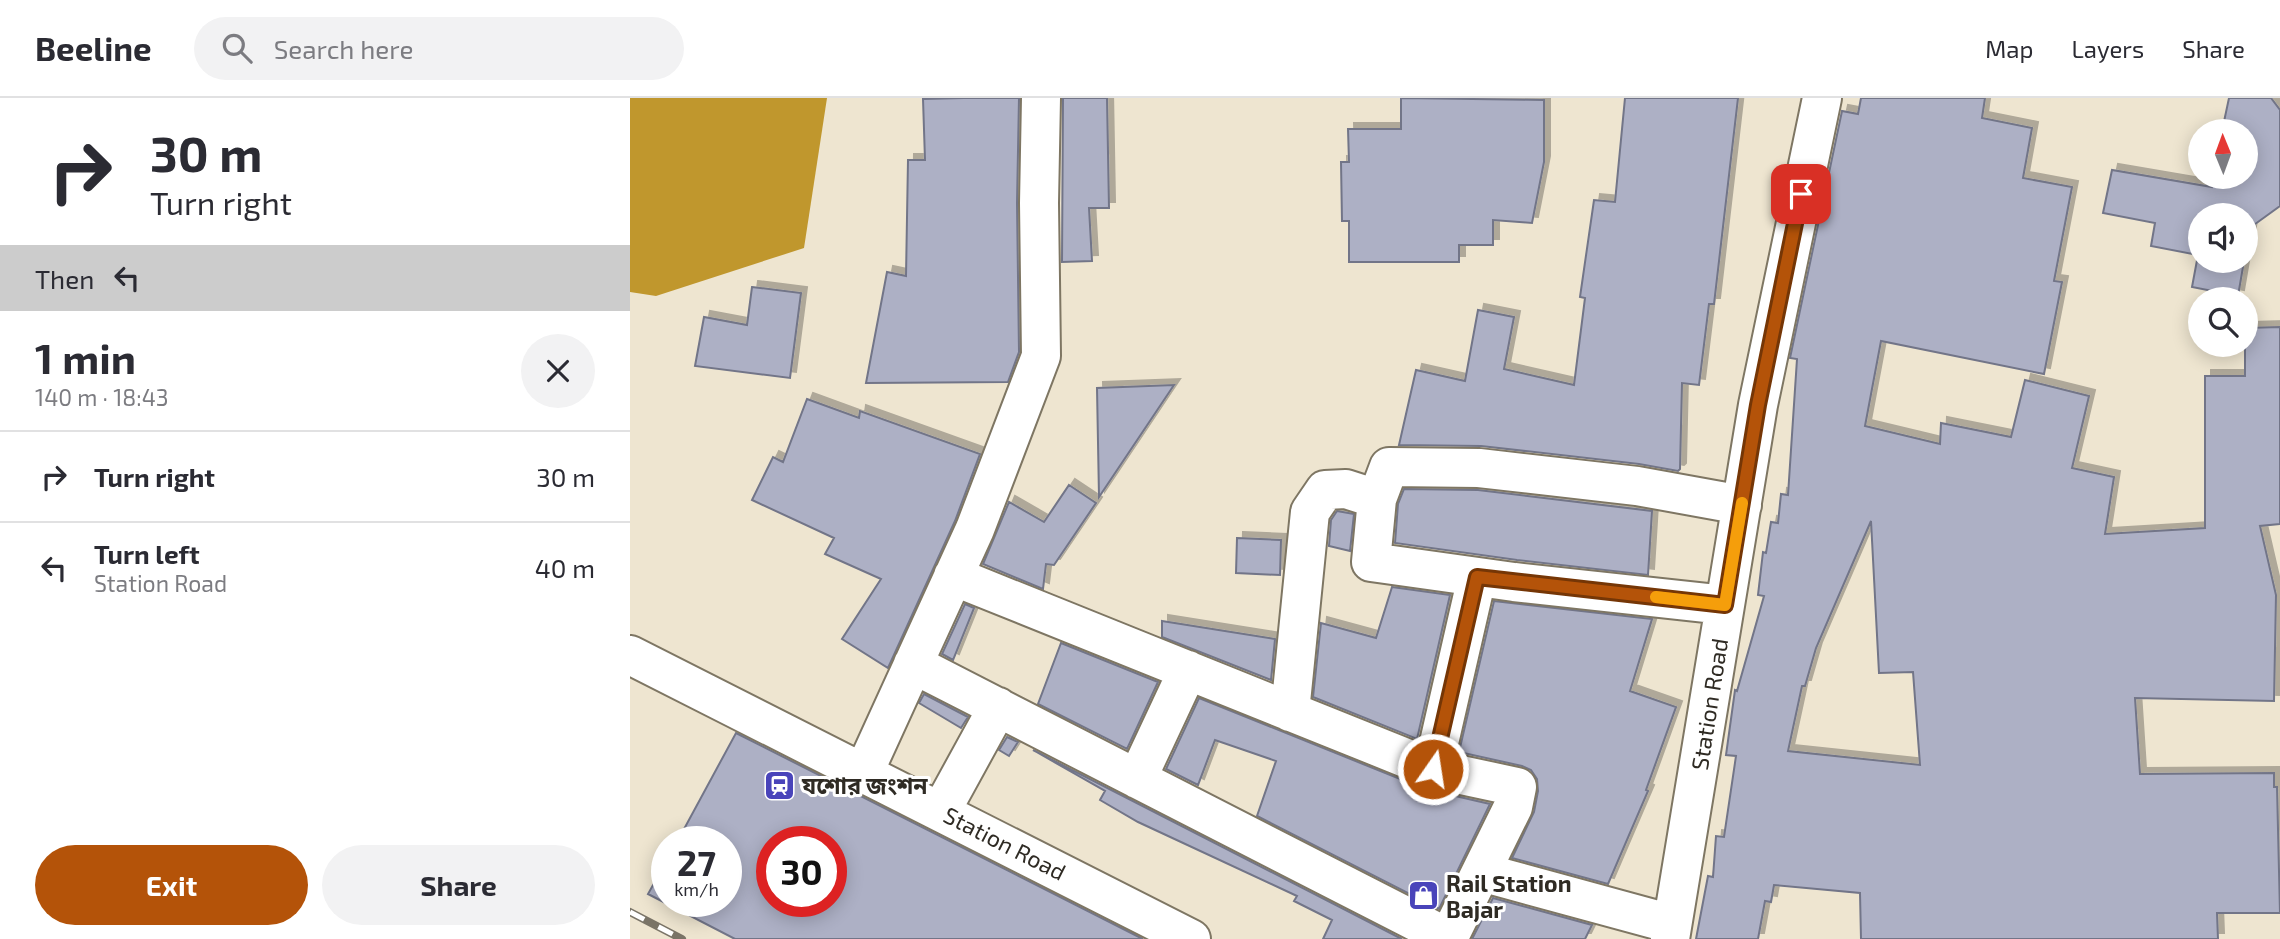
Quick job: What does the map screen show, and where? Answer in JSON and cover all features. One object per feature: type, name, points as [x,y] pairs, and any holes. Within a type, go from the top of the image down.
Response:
[{"type":"street","points":[[864,772],[975,529],[1041,356],[1041,98]]},
{"type":"street","name":"Station Road","points":[[1671,932],[1758,405],[1822,98]]},
{"type":"street","points":[[1725,605],[1477,577],[1371,562],[1377,499],[1389,467],[1479,468],[1637,486],[1742,505]]},
{"type":"street","points":[[1290,712],[1310,512],[1325,490],[1346,489],[1377,499]]},
{"type":"street","points":[[913,664],[1449,939],[1513,807],[1517,787],[1433,769],[953,576]]},
{"type":"street","points":[[1433,769],[1477,577]]},
{"type":"street","name":"Station Road","points":[[630,655],[1191,939]]},
{"type":"street","points":[[1137,779],[1188,670]]},
{"type":"street","points":[[941,811],[998,707]]},
{"type":"street","points":[[1480,872],[1671,932]]},
{"type":"shaded area","points":[[630,98],[827,98],[804,248],[656,296],[630,292]]},
{"type":"building","points":[[1019,98],[1019,352],[1008,382],[866,383],[887,272],[906,276],[908,160],[925,160],[923,99]]},
{"type":"building","points":[[1063,98],[1107,98],[1109,208],[1089,208],[1092,261],[1062,262]]},
{"type":"building","points":[[1401,98],[1544,100],[1544,162],[1532,223],[1493,220],[1493,245],[1459,245],[1459,262],[1349,262],[1349,221],[1342,221],[1341,162],[1349,162],[1348,129],[1401,129]]},
{"type":"building","points":[[1625,98],[1738,98],[1714,304],[1709,304],[1699,385],[1682,383],[1680,469],[1678,471],[1481,446],[1399,445],[1416,370],[1465,381],[1478,310],[1514,317],[1504,369],[1574,385],[1585,298],[1580,297],[1594,200],[1615,202]]},
{"type":"building","points":[[1861,98],[1985,98],[1982,118],[2032,128],[2023,178],[2072,187],[2054,281],[2062,282],[2044,374],[1881,341],[1865,426],[1940,444],[1941,423],[2011,437],[2025,380],[2089,396],[2072,468],[2114,477],[2105,534],[2205,528],[2205,376],[2245,376],[2245,357],[2258,357],[2258,328],[2280,327],[2280,524],[2260,526],[2276,595],[2274,701],[2135,698],[2140,774],[2274,773],[2274,787],[2277,787],[2280,913],[2217,913],[2218,939],[1861,939],[1860,893],[1774,885],[1771,902],[1765,901],[1758,939],[1696,939],[1708,876],[1713,877],[1716,836],[1724,837],[1736,756],[1726,755],[1735,690],[1737,691],[1764,596],[1758,595],[1763,552],[1766,553],[1771,522],[1778,523],[1781,494],[1788,495],[1797,359],[1790,358],[1842,111],[1858,114]],"holes":[[[1871,521],[1879,673],[1913,672],[1920,765],[1788,751],[1802,686],[1805,686],[1816,648]]]},
{"type":"building","points":[[2229,98],[2271,98],[2280,110],[2280,206],[2258,222],[2258,203],[2188,203],[2188,253],[2151,246],[2155,223],[2103,213],[2112,170],[2188,183],[2188,189],[2258,189],[2258,119],[2225,119]]},
{"type":"building","points":[[2195,273],[2242,273],[2240,287],[2192,287]]},
{"type":"building","points":[[752,287],[801,293],[790,378],[695,366],[704,317],[747,325]]},
{"type":"building","points":[[1174,385],[1099,497],[1097,388]]},
{"type":"building","points":[[807,399],[859,418],[860,411],[980,454],[955,521],[888,668],[842,639],[881,579],[825,554],[834,538],[752,500],[773,457],[783,462]]},
{"type":"building","points":[[1069,485],[1096,503],[1054,565],[1046,564],[1043,589],[983,564],[1009,502],[1044,522]]},
{"type":"building","points":[[1404,489],[1478,490],[1652,511],[1648,575],[1395,543],[1398,504]]},
{"type":"building","points":[[1337,511],[1354,514],[1350,551],[1329,546],[1331,520]]},
{"type":"building","points":[[1237,538],[1281,540],[1280,575],[1236,573]]},
{"type":"building","points":[[1392,587],[1450,595],[1417,739],[1313,697],[1321,623],[1376,638]]},
{"type":"building","points":[[1494,601],[1652,619],[1630,691],[1676,707],[1646,790],[1648,791],[1608,884],[1512,858],[1534,812],[1537,779],[1531,770],[1522,766],[1459,752]]},
{"type":"building","points":[[965,604],[974,608],[953,660],[942,654]]},
{"type":"building","points":[[1162,621],[1275,639],[1271,680],[1162,637]]},
{"type":"building","points":[[1061,643],[1158,682],[1127,749],[1038,704]]},
{"type":"building","points":[[924,694],[968,717],[961,728],[919,703]]},
{"type":"building","points":[[1199,698],[1425,789],[1490,804],[1439,909],[1257,816],[1276,761],[1215,740],[1198,785],[1166,769]]},
{"type":"building","name":"যশোর জংশন","points":[[736,733],[1143,939],[735,939],[692,917],[742,917],[742,826],[686,826]]},
{"type":"building","points":[[1007,737],[1018,742],[1009,756],[999,750]]},
{"type":"building","points":[[1033,750],[1402,939],[1323,939],[1332,920],[1294,901],[1297,896],[1138,822],[1100,800],[1105,791]]},
{"type":"building","points":[[1493,898],[1592,925],[1585,939],[1472,939]]},
{"type":"railway","points":[[630,912],[682,939]]},
{"type":"slow traffic","points":[[1656,597],[1725,605],[1742,503]]},
{"type":"place","name":"যশোর জংশন","points":[[779,785]]},
{"type":"place","name":"Rail Station Bajar","points":[[1423,896]]},
{"type":"route","points":[[1433,769],[1477,577],[1725,605],[1758,405],[1801,194]]}]
